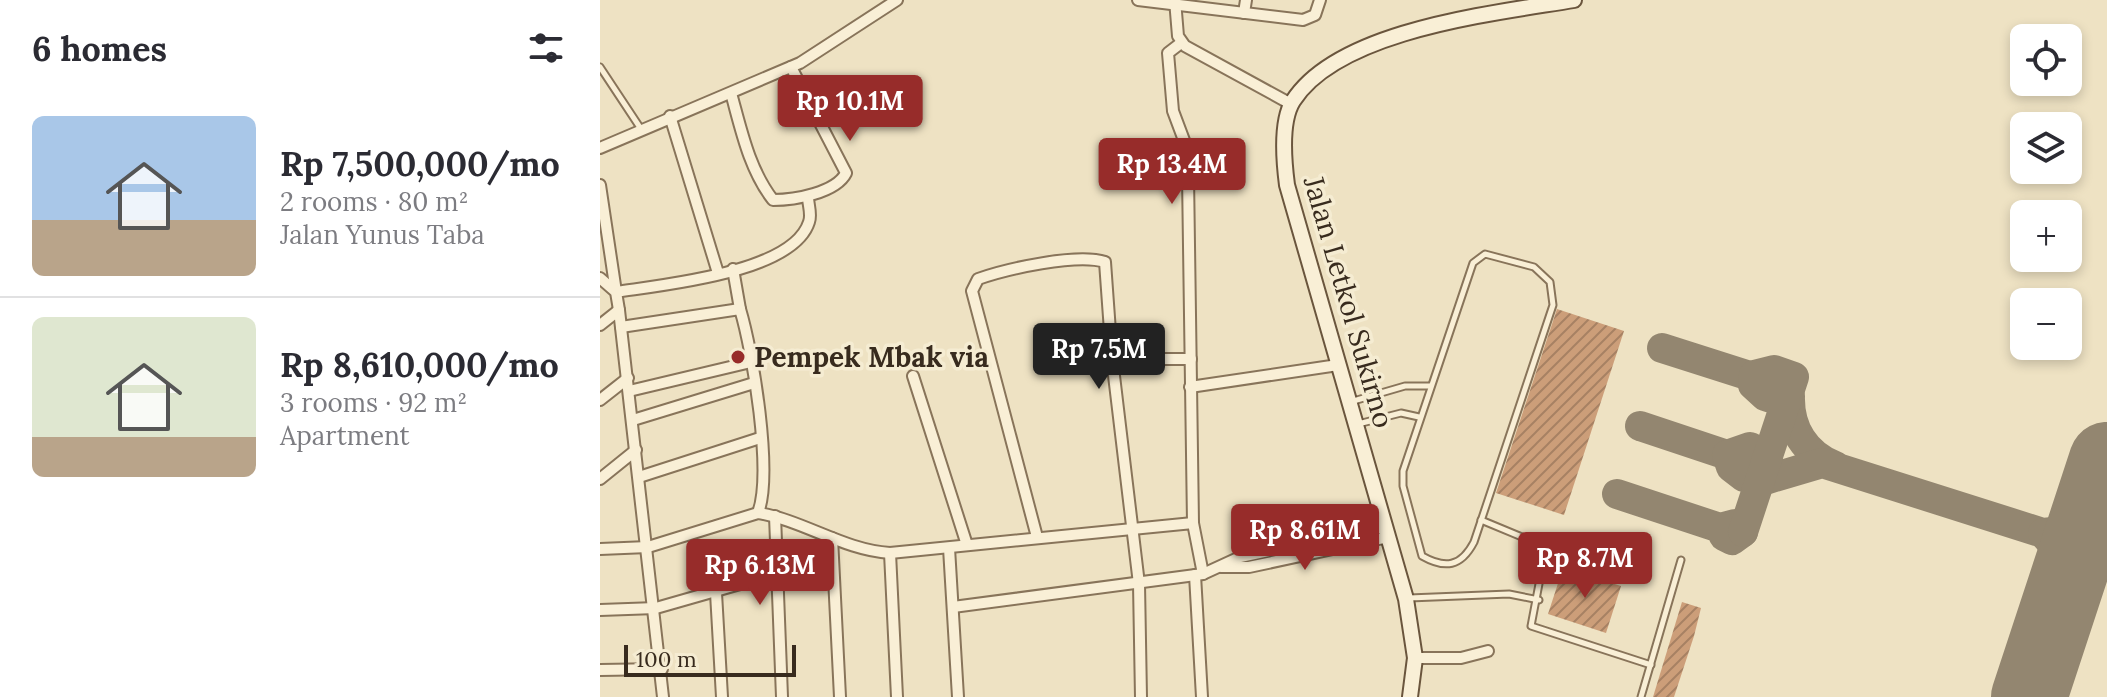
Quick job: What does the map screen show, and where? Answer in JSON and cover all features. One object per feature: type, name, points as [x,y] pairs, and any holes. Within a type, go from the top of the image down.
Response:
[{"type":"main road","points":[[1291,104],[1304,88],[1346,58],[1405,34],[1479,14],[1574,0]]},
{"type":"main road","name":"Jalan Letkol Sukirno","points":[[1291,104],[1286,143],[1287,185],[1406,599],[1415,658],[1410,697]]},
{"type":"street","points":[[600,148],[791,67],[897,0]]},
{"type":"street","points":[[1138,0],[1175,2],[1303,20],[1315,15],[1320,0]]},
{"type":"street","points":[[1244,13],[1246,0]]},
{"type":"street","points":[[1175,2],[1181,43]]},
{"type":"street","points":[[1181,43],[1291,104]]},
{"type":"street","points":[[1181,43],[1168,53],[1173,111],[1185,143],[1188,176],[1193,523],[1199,574],[1202,697]]},
{"type":"street","points":[[731,93],[753,167],[766,191],[773,200],[808,197],[841,182],[846,173],[791,67]]},
{"type":"street","points":[[670,116],[718,273]]},
{"type":"street","points":[[600,185],[628,378],[656,608],[663,697]]},
{"type":"street","points":[[616,292],[718,273],[776,255],[795,243],[809,223],[808,197]]},
{"type":"street","points":[[1037,537],[972,291],[978,279],[1066,261],[1096,259],[1105,262],[1112,359],[1134,527],[1139,584],[1141,697]]},
{"type":"street","points":[[733,269],[751,362],[760,438],[764,488],[758,513]]},
{"type":"street","points":[[600,278],[616,292]]},
{"type":"street","points":[[621,327],[740,309]]},
{"type":"street","points":[[600,325],[619,310]]},
{"type":"street","points":[[1112,359],[1191,359]]},
{"type":"street","points":[[629,391],[751,362]]},
{"type":"street","points":[[1190,387],[1338,365]]},
{"type":"street","points":[[913,376],[967,545]]},
{"type":"street","points":[[600,400],[628,378]]},
{"type":"street","points":[[633,420],[754,383]]},
{"type":"street","points":[[639,477],[760,438]]},
{"type":"street","points":[[600,479],[636,450]]},
{"type":"street","points":[[600,549],[648,547],[758,513],[775,516],[869,551],[890,553],[1193,523]]},
{"type":"street","points":[[775,516],[782,697]]},
{"type":"street","points":[[953,607],[1139,584],[1199,574],[1219,567],[1249,567],[1386,532]]},
{"type":"street","points":[[832,538],[840,697]]},
{"type":"street","points":[[949,548],[958,697]]},
{"type":"street","points":[[890,553],[897,697]]},
{"type":"street","points":[[600,610],[656,608],[775,574]]},
{"type":"street","points":[[716,593],[722,697]]},
{"type":"street","points":[[1415,658],[1461,658],[1488,651]]},
{"type":"street","points":[[600,670],[662,669]]},
{"type":"lane","points":[[600,67],[641,129]]},
{"type":"lane","points":[[1485,254],[1534,267],[1550,282],[1553,305],[1481,520],[1468,554],[1455,564],[1439,566],[1422,556],[1403,486],[1419,417],[1477,259],[1485,254]]},
{"type":"lane","points":[[1349,402],[1405,386],[1430,386]]},
{"type":"lane","points":[[1356,425],[1401,413],[1419,417]]},
{"type":"lane","points":[[1481,520],[1546,547],[1539,600],[1531,626],[1651,665]]},
{"type":"lane","points":[[1641,697],[1681,560]]},
{"type":"lane","points":[[1406,599],[1425,595],[1509,594],[1539,600]]},
{"type":"building","points":[[1557,309],[1624,331],[1564,515],[1496,493]]},
{"type":"building","points":[[1563,568],[1621,586],[1606,633],[1548,614]]},
{"type":"building","points":[[1682,602],[1701,608],[1694,636],[1674,697],[1653,697]]},
{"type":"taxiway","points":[[1662,348],[1753,377]]},
{"type":"taxiway","points":[[1743,532],[1794,377],[1774,370],[1754,375],[1753,385],[1765,396],[1786,403]]},
{"type":"taxiway","points":[[1790,396],[1792,419],[1801,438],[1815,454],[1835,466]]},
{"type":"taxiway","points":[[1640,426],[1727,455]]},
{"type":"taxiway","points":[[1768,456],[1750,447],[1727,455],[1731,467],[1744,477],[1768,479],[1822,463],[2043,533],[2062,531],[2089,514]]},
{"type":"taxiway","points":[[1617,494],[1720,528],[1735,524],[1743,532],[1732,540],[1724,536],[1720,528]]},
{"type":"taxiway","points":[[2043,533],[2057,549],[2068,576]]},
{"type":"runway","points":[[2029,697],[2107,460]]},
{"type":"place","name":"Pempek Mbak via","points":[[738,357]]}]
